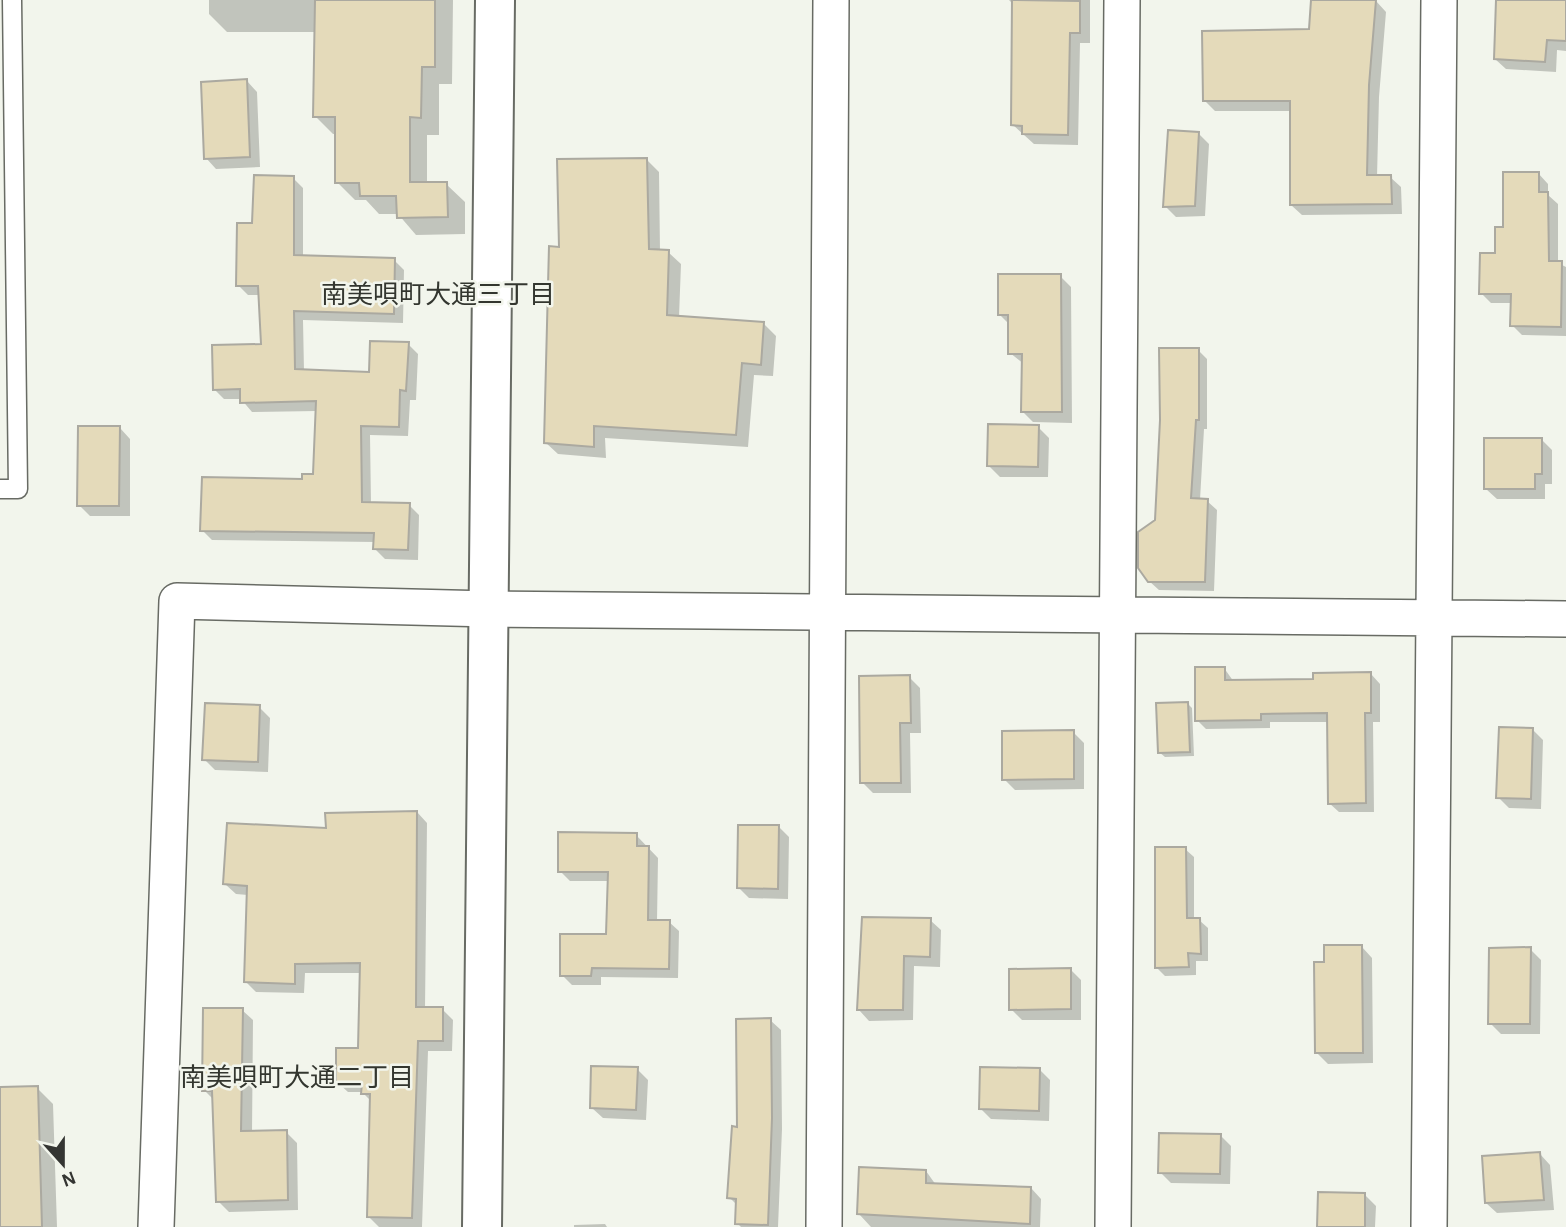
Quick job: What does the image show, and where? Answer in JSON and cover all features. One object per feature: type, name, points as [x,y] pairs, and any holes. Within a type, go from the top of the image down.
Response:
[{"type":"street","points":[[482,1227],[495,0]]},
{"type":"street","points":[[824,1227],[831,0]]},
{"type":"street","points":[[1113,1227],[1122,0]]},
{"type":"street","points":[[1429,1227],[1437,617],[1439,0]]},
{"type":"street","points":[[156,1227],[177,601],[490,609],[1566,619]]},
{"type":"lane","points":[[0,489],[18,489],[12,0]]},
{"type":"building","points":[[315,0],[435,0],[435,67],[422,67],[421,118],[410,117],[410,182],[447,182],[448,217],[397,218],[396,196],[360,196],[359,183],[335,183],[335,117],[313,117]]},
{"type":"building","points":[[1012,0],[1080,1],[1080,33],[1070,33],[1068,135],[1022,134],[1022,126],[1011,125]]},
{"type":"building","points":[[1311,0],[1376,0],[1369,85],[1367,175],[1391,175],[1392,204],[1290,205],[1290,101],[1203,101],[1202,31],[1309,29]]},
{"type":"building","points":[[1496,0],[1566,0],[1566,41],[1547,40],[1545,62],[1494,59]]},
{"type":"building","points":[[247,79],[250,157],[204,159],[201,82]]},
{"type":"building","points":[[1168,130],[1199,132],[1195,206],[1163,207]]},
{"type":"building","points":[[647,158],[649,249],[669,250],[667,315],[764,322],[761,365],[742,363],[736,435],[594,426],[594,447],[544,443],[549,246],[559,247],[557,159]]},
{"type":"building","points":[[1503,172],[1539,172],[1539,192],[1548,192],[1549,261],[1562,261],[1561,327],[1510,326],[1511,294],[1479,294],[1480,253],[1495,253],[1495,227],[1503,227]]},
{"type":"building","points":[[254,175],[294,176],[294,255],[395,258],[394,314],[294,311],[295,369],[369,372],[370,341],[409,342],[406,391],[400,390],[399,427],[361,426],[362,502],[410,503],[408,550],[373,549],[374,533],[200,531],[202,477],[302,479],[302,474],[313,474],[316,401],[240,403],[240,389],[213,390],[212,345],[261,344],[258,286],[236,286],[237,223],[252,223]]},
{"type":"building","points":[[998,274],[1061,274],[1062,412],[1021,412],[1022,354],[1008,354],[1008,315],[998,315]]},
{"type":"building","points":[[1159,348],[1199,348],[1199,420],[1196,420],[1191,498],[1208,499],[1205,582],[1148,582],[1138,568],[1138,532],[1155,520],[1160,420]]},
{"type":"building","points":[[988,424],[1039,425],[1038,467],[987,466]]},
{"type":"building","points":[[78,426],[120,426],[119,506],[77,506]]},
{"type":"building","points":[[1484,438],[1542,438],[1542,474],[1535,474],[1535,489],[1484,489]]},
{"type":"building","points":[[1195,667],[1225,667],[1225,680],[1313,679],[1313,673],[1371,672],[1371,713],[1365,713],[1366,803],[1328,804],[1327,713],[1261,714],[1261,720],[1195,721]]},
{"type":"building","points":[[910,675],[911,723],[900,723],[901,783],[860,783],[859,676]]},
{"type":"building","points":[[1188,702],[1190,752],[1158,753],[1156,703]]},
{"type":"building","points":[[205,703],[260,705],[258,762],[202,760]]},
{"type":"building","points":[[1499,727],[1533,728],[1531,799],[1496,798]]},
{"type":"building","points":[[1074,730],[1074,779],[1002,780],[1002,731]]},
{"type":"building","points":[[417,811],[416,1007],[443,1007],[443,1041],[418,1041],[412,1218],[367,1217],[370,1094],[361,1094],[362,1083],[336,1082],[336,1048],[358,1048],[360,963],[295,964],[295,984],[244,982],[247,886],[223,884],[227,823],[326,828],[325,813]]},
{"type":"building","points":[[738,825],[779,825],[778,889],[737,888]]},
{"type":"building","points":[[558,832],[637,833],[637,846],[649,846],[648,920],[670,920],[669,969],[592,968],[591,976],[560,976],[560,934],[606,934],[608,872],[558,872]]},
{"type":"building","points":[[1155,847],[1186,847],[1187,918],[1200,918],[1201,954],[1188,953],[1189,967],[1155,968]]},
{"type":"building","points":[[862,917],[931,918],[930,957],[904,956],[903,1010],[857,1010]]},
{"type":"building","points":[[1324,945],[1362,945],[1363,1053],[1315,1053],[1314,962],[1324,962]]},
{"type":"building","points":[[1531,947],[1530,1024],[1488,1024],[1489,948]]},
{"type":"building","points":[[1071,968],[1071,1009],[1009,1010],[1009,969]]},
{"type":"building","points":[[203,1008],[243,1008],[241,1131],[287,1130],[288,1200],[216,1202],[212,1091],[202,1091]]},
{"type":"building","points":[[771,1018],[772,1118],[768,1225],[735,1224],[736,1199],[727,1198],[732,1126],[737,1127],[736,1019]]},
{"type":"building","points":[[591,1066],[638,1067],[636,1110],[590,1108]]},
{"type":"building","points":[[980,1067],[1040,1068],[1039,1111],[979,1109]]},
{"type":"building","points":[[38,1086],[42,1227],[0,1227],[0,1087]]},
{"type":"building","points":[[1159,1133],[1221,1134],[1220,1174],[1158,1173]]},
{"type":"building","points":[[1540,1152],[1544,1200],[1485,1203],[1482,1156]]},
{"type":"building","points":[[859,1167],[926,1170],[926,1183],[1031,1187],[1030,1224],[857,1214]]},
{"type":"building","points":[[1318,1192],[1365,1193],[1365,1227],[1317,1227]]},
{"type":"district","name":"南美唄町大通三丁目","points":[[438,295]]},
{"type":"district","name":"南美唄町大通二丁目","points":[[297,1078]]}]
